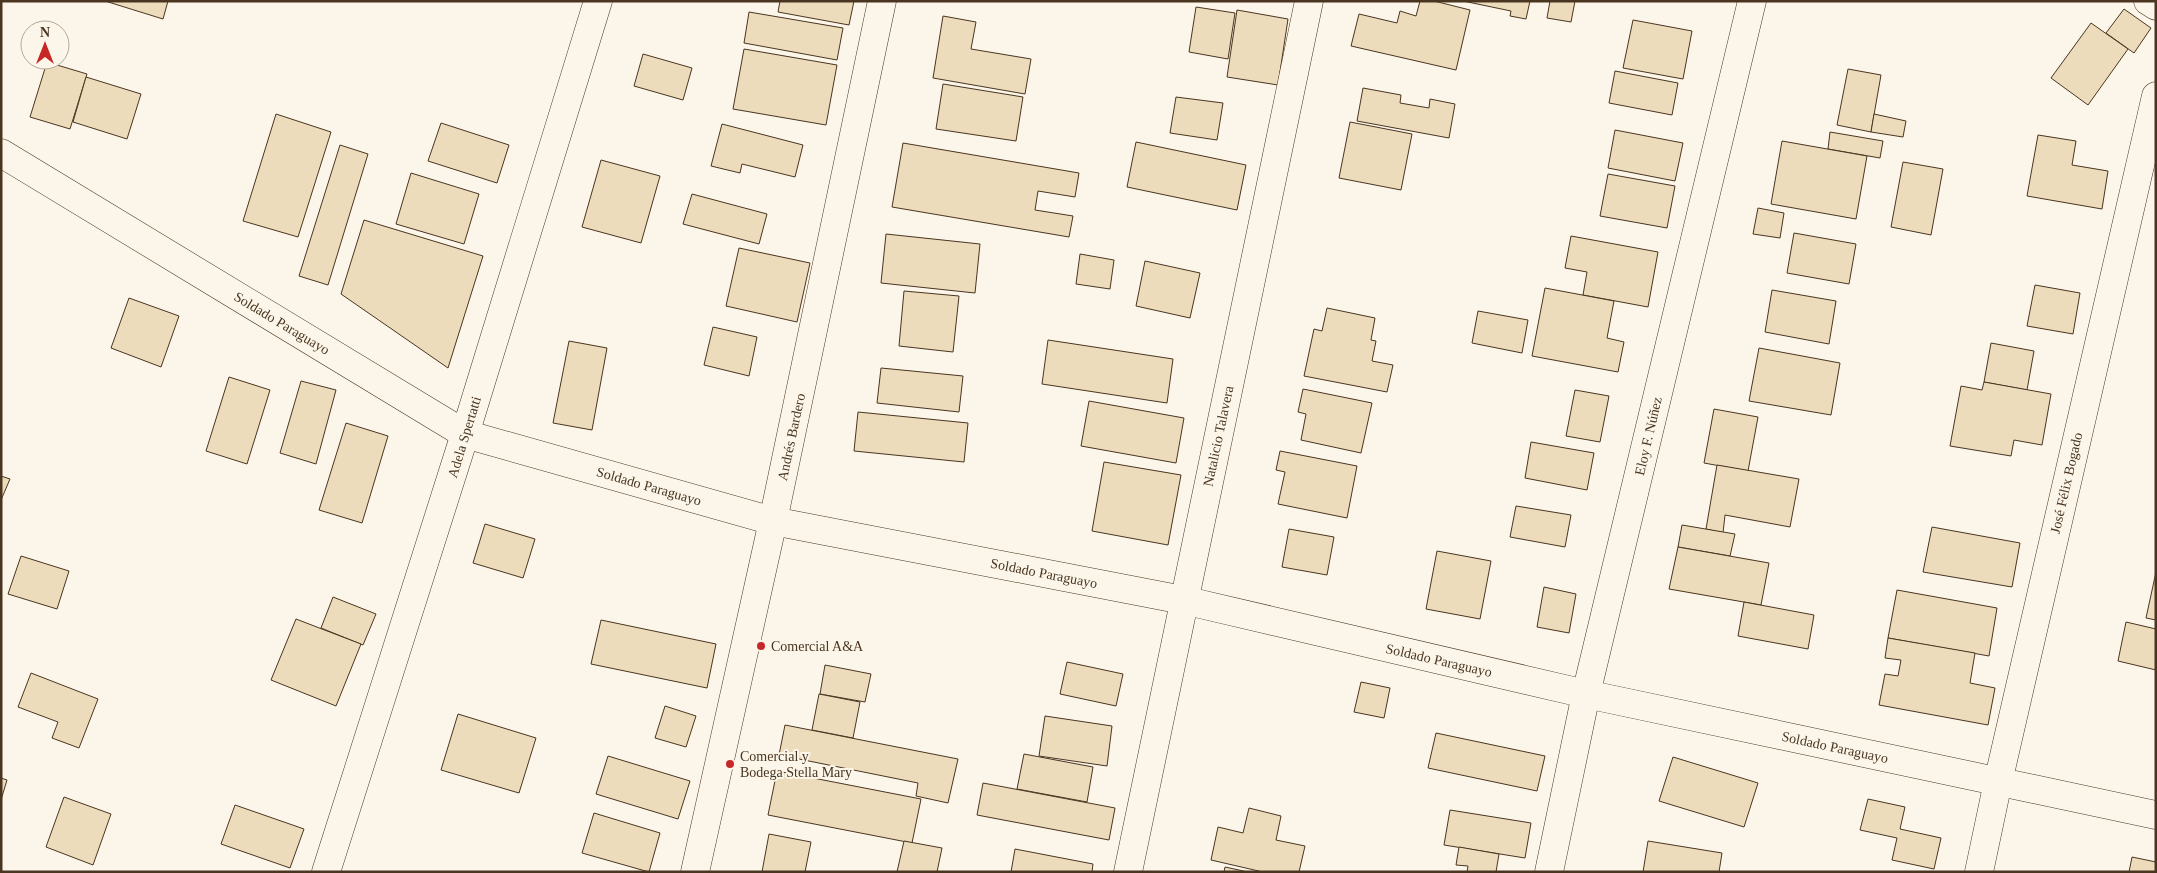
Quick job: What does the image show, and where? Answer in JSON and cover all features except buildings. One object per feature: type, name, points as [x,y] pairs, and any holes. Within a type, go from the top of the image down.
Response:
[{"type":"street","name":"Adela Spertatti","points":[[326,872],[465,434],[598,1]]},
{"type":"street","name":"Andrés Bardero","points":[[695,872],[773,521],[882,1]]},
{"type":"street","name":"Natalicio Talavera","points":[[1128,872],[1309,1]]},
{"type":"street","name":"Eloy F. Núñez","points":[[1549,872],[1586,694],[1752,1]]},
{"type":"street","points":[[2148,1],[2156,6]]},
{"type":"street","name":"José Félix Bogado","points":[[1979,872],[2156,96]]},
{"type":"street","name":"Soldado Paraguayo","points":[[1,153],[465,434],[773,521],[1183,600],[1586,694],[2156,815]]},
{"type":"place","name":"Comercial A&A","points":[[761,646]]},
{"type":"place","name":"Comercial y Bodega Stella Mary","points":[[730,764]]}]
